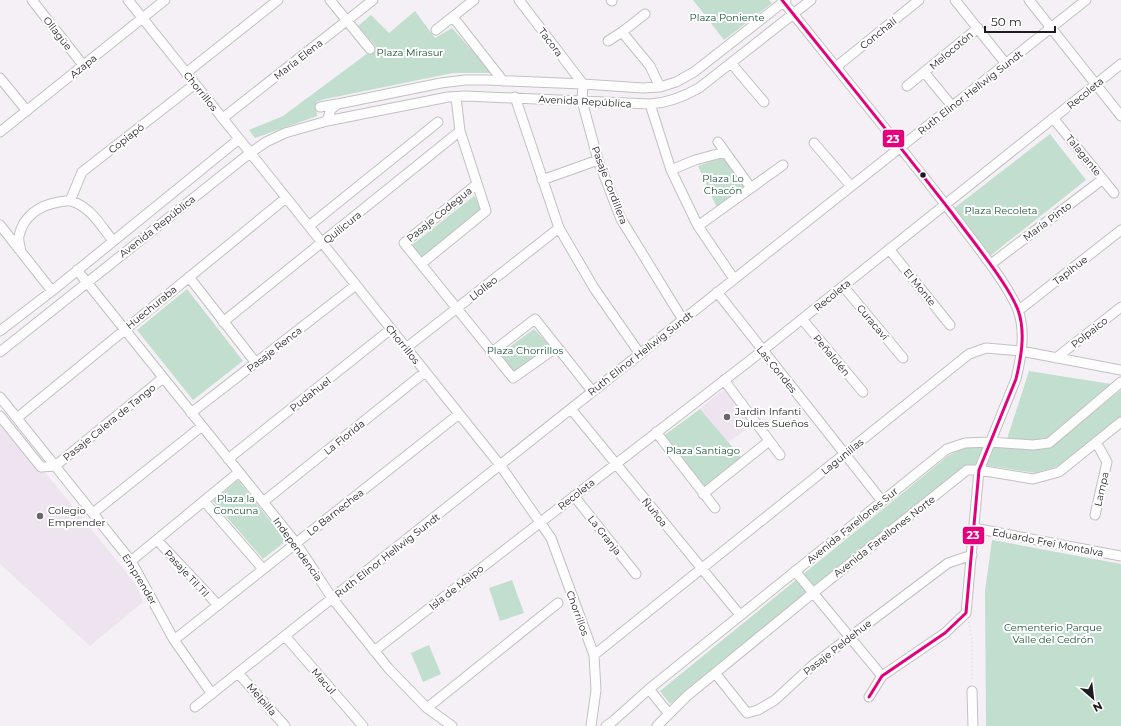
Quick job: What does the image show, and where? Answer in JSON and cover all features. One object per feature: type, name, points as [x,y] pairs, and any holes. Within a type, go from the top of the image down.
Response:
[{"type":"street","name":"Ollagüe","points":[[32,0],[83,65]]},
{"type":"street","name":"Chorrillos","points":[[128,0],[500,465],[551,538],[594,656],[596,690],[591,726]]},
{"type":"street","name":"Azapa","points":[[0,132],[165,0]]},
{"type":"street","points":[[186,73],[278,0]]},
{"type":"street","points":[[330,0],[370,49]]},
{"type":"street","name":"María Elena","points":[[222,118],[373,0]]},
{"type":"street","points":[[436,30],[474,0]]},
{"type":"street","name":"Tacora","points":[[519,0],[582,84]]},
{"type":"street","name":"Avenida República","points":[[0,352],[250,153],[266,142],[285,133],[327,121],[456,97],[477,95],[650,104],[669,101],[699,88],[812,0]]},
{"type":"street","name":"Conchalí","points":[[836,67],[919,0]]},
{"type":"street","name":"Melocotón","points":[[955,0],[1006,64]]},
{"type":"street","points":[[1029,0],[1121,116]]},
{"type":"street","name":"Ruth Elinor Hellwig Sundt","points":[[195,707],[1086,0]]},
{"type":"street","points":[[784,1],[991,264],[1018,311],[1022,337],[1020,364],[1016,379],[979,470],[966,613],[945,633],[882,676],[869,697]]},
{"type":"street","name":"Avenida República","points":[[320,108],[454,82],[487,80],[643,88],[660,87],[676,82],[694,72],[784,1]]},
{"type":"street","points":[[608,41],[645,14]]},
{"type":"street","points":[[453,17],[503,81]]},
{"type":"street","name":"Melocotón","points":[[907,86],[978,28]]},
{"type":"street","points":[[622,32],[650,66],[660,87]]},
{"type":"street","points":[[731,63],[764,102]]},
{"type":"street","name":"Recoleta","points":[[539,522],[762,351],[1121,64]]},
{"type":"street","name":"Melocotón","points":[[924,72],[952,106]]},
{"type":"street","points":[[0,78],[27,111]]},
{"type":"street","name":"Copiapó","points":[[70,201],[82,172],[195,84]]},
{"type":"street","name":"Pasaje Cordillera","points":[[582,84],[582,101],[598,160],[621,219],[683,320]]},
{"type":"street","points":[[391,109],[392,93]]},
{"type":"street","name":"Pasaje Codegua","points":[[421,264],[486,211],[460,131],[456,97]]},
{"type":"street","points":[[515,97],[559,228],[594,288],[640,354]]},
{"type":"street","points":[[327,121],[331,109],[341,104]]},
{"type":"street","points":[[650,104],[671,170],[698,226],[734,279]]},
{"type":"street","name":"Talagante","points":[[1053,118],[1114,192]]},
{"type":"street","points":[[308,226],[438,122]]},
{"type":"street","name":"Quilicura","points":[[223,322],[460,131]]},
{"type":"street","name":"Avenida República","points":[[0,331],[52,291],[239,138]]},
{"type":"street","points":[[718,142],[751,188]]},
{"type":"street","points":[[814,143],[851,186]]},
{"type":"street","points":[[671,170],[695,160],[725,152]]},
{"type":"street","points":[[542,180],[598,160]]},
{"type":"street","points":[[698,226],[783,165]]},
{"type":"street","name":"María Pinto","points":[[991,264],[1103,179]]},
{"type":"street","name":"Pasaje Codegua","points":[[477,184],[404,243],[513,378],[557,347]]},
{"type":"street","name":"Huechuraba","points":[[17,418],[286,198]]},
{"type":"street","points":[[21,251],[19,237],[26,221],[35,211],[46,204],[70,201],[85,208],[94,216],[113,241]]},
{"type":"street","points":[[0,225],[52,291]]},
{"type":"street","name":"Llolleo","points":[[406,348],[559,228]]},
{"type":"street","name":"Tapihue","points":[[1018,311],[1121,230]]},
{"type":"street","name":"El Monte","points":[[890,249],[950,325]]},
{"type":"street","name":"Independencia","points":[[77,270],[296,543],[332,598],[374,651],[389,669],[427,708],[451,726]]},
{"type":"street","points":[[189,277],[256,363]]},
{"type":"street","name":"Pasaje Renca","points":[[191,413],[356,285]]},
{"type":"street","name":"Curacaví","points":[[843,286],[903,358]]},
{"type":"street","name":"Las Condes","points":[[718,292],[762,351],[846,453],[882,501]]},
{"type":"street","name":"Polpaico","points":[[1056,358],[1121,307]]},
{"type":"street","points":[[492,352],[535,319],[592,391]]},
{"type":"street","name":"Peñalolén","points":[[802,319],[863,392]]},
{"type":"street","name":"Pudahuel","points":[[228,459],[391,329]]},
{"type":"street","name":"Lagunillas","points":[[594,656],[969,354],[986,348],[1021,351],[1121,370]]},
{"type":"street","name":"La Florida","points":[[264,502],[425,372]]},
{"type":"street","name":"Pasaje Calera de Tango","points":[[55,466],[163,378]]},
{"type":"street","points":[[724,380],[780,455]]},
{"type":"street","name":"Avenida Farellones Sur","points":[[606,726],[740,615],[947,449],[965,443],[990,442],[1033,445],[1048,442],[1121,382]]},
{"type":"street","name":"Emprender","points":[[0,397],[132,561],[174,640],[212,694]]},
{"type":"street","name":"Ñuñoa","points":[[571,409],[740,615]]},
{"type":"street","name":"Lo Barnechea","points":[[174,640],[459,414]]},
{"type":"street","points":[[0,416],[41,467],[55,466]]},
{"type":"street","name":"Avenida Farellones Norte","points":[[657,726],[687,696],[813,593],[968,470],[979,470],[1033,479],[1059,472],[1121,422]]},
{"type":"street","points":[[93,513],[202,426]]},
{"type":"street","points":[[656,432],[715,508]]},
{"type":"street","points":[[703,494],[769,441]]},
{"type":"street","name":"Lampa","points":[[1095,515],[1107,462],[1096,442]]},
{"type":"street","points":[[132,561],[239,472]]},
{"type":"street","name":"La Granja","points":[[574,496],[636,574]]},
{"type":"street","points":[[204,501],[263,569]]},
{"type":"street","name":"Isla de Maipo","points":[[374,651],[539,522]]},
{"type":"street","name":"Eduardo Frei Montalva","points":[[974,528],[1121,556]]},
{"type":"street","name":"Pasaje Til Til","points":[[157,540],[218,605]]},
{"type":"street","name":"Pasaje Peldehue","points":[[715,673],[747,713],[758,710],[775,700],[814,664],[948,563],[972,555]]},
{"type":"street","points":[[795,571],[882,676]]},
{"type":"street","points":[[427,708],[558,603]]},
{"type":"street","name":"Macul","points":[[285,636],[363,726]]},
{"type":"street","name":"Melpilla","points":[[238,673],[285,726]]},
{"type":"street","points":[[649,689],[669,714]]},
{"type":"street","points":[[972,692],[973,726]]},
{"type":"path","points":[[966,613],[972,640],[972,692]]},
{"type":"shaded area","name":"Jardin Infanti Dulces Sueños","points":[[724,389],[753,425],[728,442],[700,409]]},
{"type":"shaded area","name":"Colegio Emprender","points":[[0,417],[135,583],[143,602],[90,646],[0,564]]},
{"type":"green space","name":"Plaza Poniente","points":[[693,0],[769,0],[772,3],[724,40]]},
{"type":"green space","name":"Plaza Mirasur","points":[[415,11],[435,38],[452,28],[492,73],[453,73],[325,99],[316,102],[317,116],[255,138],[249,130],[283,116],[376,47],[358,26],[371,15],[389,33]]},
{"type":"green space","name":"Plaza Recoleta","points":[[1050,134],[1086,180],[990,256],[953,209]]},
{"type":"green space","name":"Plaza Lo Chacón","points":[[723,157],[745,188],[717,208],[698,166]]},
{"type":"green space","points":[[474,196],[483,210],[422,257],[412,245]]},
{"type":"green space","points":[[187,289],[243,361],[193,400],[137,330]]},
{"type":"green space","name":"Plaza Chorrillos","points":[[534,329],[550,346],[514,372],[499,355]]},
{"type":"green space","points":[[1029,371],[1111,384],[1048,438],[1032,440],[1007,439]]},
{"type":"green space","points":[[1121,390],[1121,417],[1058,466],[1036,473],[983,465],[967,468],[670,704],[660,691],[948,456],[965,447],[1033,449],[1050,445]]},
{"type":"green space","name":"Plaza Santiago","points":[[700,409],[741,457],[705,488],[662,437]]},
{"type":"green space","name":"Plaza la Concuna","points":[[238,480],[286,541],[263,559],[213,501]]},
{"type":"green space","name":"Cementerio Parque Valle del Cedrón","points":[[992,540],[1121,564],[1121,726],[986,726],[985,591]]},
{"type":"green space","points":[[512,580],[524,613],[500,621],[489,588]]},
{"type":"green space","points":[[429,645],[441,674],[423,682],[411,653]]},
{"type":"transit line","name":"23","points":[[782,0],[910,159],[984,255],[1013,299],[1018,310],[1022,327],[1021,354],[1016,379],[979,470],[966,613],[945,633],[882,676],[869,697]]},
{"type":"place","name":"Jardin Infanti Dulces Sueños","points":[[727,417]]},
{"type":"place","name":"Colegio Emprender","points":[[40,516]]}]
